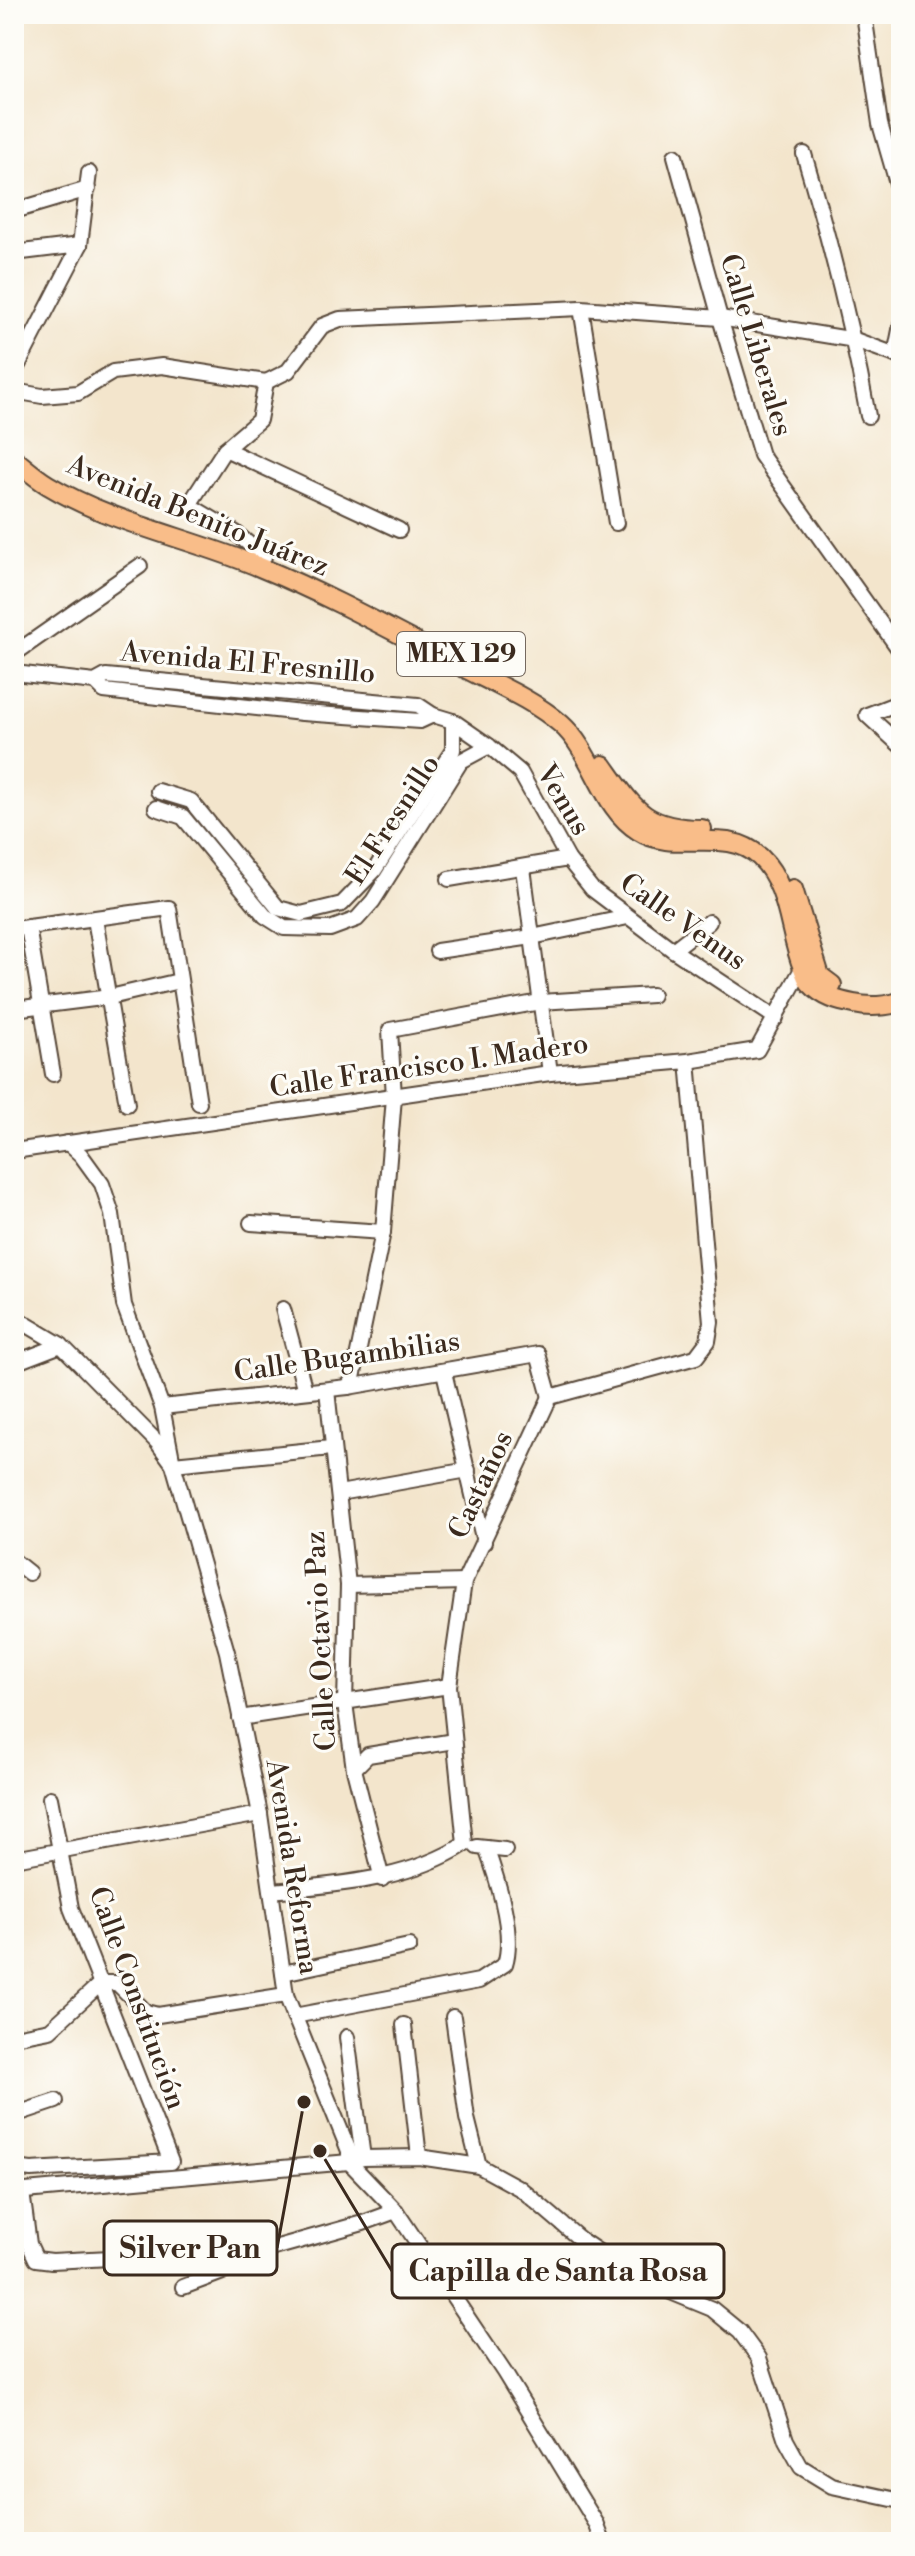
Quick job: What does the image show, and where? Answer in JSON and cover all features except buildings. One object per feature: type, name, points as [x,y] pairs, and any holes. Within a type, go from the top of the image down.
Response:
[{"type":"main road","name":"Avenida Benito Juárez","points":[[14,446],[48,471],[97,497],[264,557],[405,624],[544,698],[569,717],[627,800],[644,817],[673,827],[737,834],[765,847],[783,868],[797,899],[810,983],[832,1000],[863,1006],[901,1001]]},
{"type":"main road","name":"Avenida Benito Juárez","points":[[14,459],[46,484],[93,508],[261,568],[403,636],[541,708],[564,727],[577,743],[616,808],[637,831],[660,841],[708,839],[734,844],[758,854],[771,870],[808,963],[820,976],[837,989],[864,994],[893,992],[901,987]]},
{"type":"street","points":[[864,14],[880,124],[901,197]]},
{"type":"street","points":[[804,154],[855,340],[868,416]]},
{"type":"street","name":"Calle Liberales","points":[[675,156],[761,455],[901,652]]},
{"type":"street","points":[[14,373],[80,245],[89,173]]},
{"type":"street","points":[[14,211],[88,189]]},
{"type":"street","points":[[14,253],[80,245]]},
{"type":"street","points":[[581,308],[616,523]]},
{"type":"street","points":[[14,391],[42,396],[78,393],[113,372],[162,366],[266,382],[288,371],[322,326],[340,319],[581,308],[720,318],[855,340],[898,356],[901,325]]},
{"type":"street","points":[[264,557],[236,533],[189,505],[225,449],[259,420],[266,382]]},
{"type":"street","points":[[225,449],[399,530]]},
{"type":"street","points":[[14,654],[140,566]]},
{"type":"street","name":"Avenida El Fresnillo","points":[[14,673],[95,682],[104,691],[302,713],[420,721],[433,715]]},
{"type":"street","points":[[901,702],[867,715],[901,746]]},
{"type":"street","name":"Venus","points":[[433,715],[453,721],[520,772],[568,859]]},
{"type":"street","name":"El Fresnillo","points":[[284,928],[330,929],[357,919],[373,901],[458,755],[453,721]]},
{"type":"street","name":"El Fresnillo","points":[[289,911],[301,914],[342,904],[374,871],[458,755],[489,746]]},
{"type":"street","points":[[156,808],[183,817],[265,916],[284,928],[289,911],[278,908],[191,801],[158,791]]},
{"type":"street","points":[[449,879],[568,859]]},
{"type":"street","name":"Calle Venus","points":[[568,859],[592,889],[628,917],[776,1018]]},
{"type":"street","points":[[523,868],[550,1073]]},
{"type":"street","points":[[53,1074],[41,1005],[21,928],[169,908],[199,1103]]},
{"type":"street","points":[[437,951],[532,937],[628,917]]},
{"type":"street","points":[[95,919],[127,1104]]},
{"type":"street","points":[[673,950],[709,922]]},
{"type":"street","name":"Calle Francisco I. Madero","points":[[14,1151],[550,1073],[688,1061],[757,1050],[808,963]]},
{"type":"street","points":[[14,1009],[110,997],[179,981]]},
{"type":"street","points":[[348,1387],[353,1378],[383,1232],[394,1097],[390,1030],[540,1002],[652,995]]},
{"type":"street","points":[[550,1397],[696,1357],[708,1341],[711,1322],[688,1061]]},
{"type":"street","name":"Avenida Reforma","points":[[68,1143],[102,1184],[112,1214],[124,1305],[162,1407],[173,1464],[227,1652],[260,1814],[286,1995],[294,2016],[349,2151],[396,2211],[504,2372],[596,2523],[603,2542]]},
{"type":"street","points":[[251,1223],[383,1232]]},
{"type":"street","points":[[283,1309],[305,1391]]},
{"type":"street","points":[[14,1317],[61,1345],[157,1442],[173,1464],[331,1448]]},
{"type":"street","points":[[14,1363],[61,1345]]},
{"type":"street","name":"Calle Bugambilias","points":[[162,1407],[327,1390],[538,1354],[550,1397]]},
{"type":"street","points":[[444,1372],[484,1542]]},
{"type":"street","name":"Calle Octavio Paz","points":[[327,1390],[348,1585],[345,1703],[354,1769],[382,1879]]},
{"type":"street","name":"Castaños","points":[[465,1844],[449,1686],[464,1582],[550,1397]]},
{"type":"street","points":[[339,1493],[468,1470]]},
{"type":"street","points":[[14,1561],[29,1573]]},
{"type":"street","points":[[348,1585],[464,1582]]},
{"type":"street","points":[[240,1718],[449,1686]]},
{"type":"street","points":[[354,1769],[368,1755],[454,1741]]},
{"type":"street","name":"Calle Constitución","points":[[50,1798],[71,1908],[171,2162],[99,2165]]},
{"type":"street","points":[[14,1859],[260,1814]]},
{"type":"street","points":[[272,1891],[382,1879],[445,1857],[465,1844],[505,1850]]},
{"type":"street","points":[[294,2016],[479,1981],[505,1964],[506,1925],[495,1871],[486,1848]]},
{"type":"street","points":[[283,1973],[409,1946]]},
{"type":"street","points":[[14,2037],[50,2030],[101,1983],[117,1983],[146,2012],[158,2015],[286,1995]]},
{"type":"street","points":[[453,2017],[467,2118],[479,2166]]},
{"type":"street","points":[[404,2025],[419,2157]]},
{"type":"street","points":[[347,2037],[354,2091],[356,2160]]},
{"type":"street","points":[[327,2097],[354,2091]]},
{"type":"street","points":[[14,2115],[56,2101]]},
{"type":"street","points":[[149,2256],[52,2261],[36,2259],[29,2244],[18,2192],[356,2160],[419,2157],[479,2166],[521,2189],[581,2240],[639,2279],[712,2309],[740,2332],[759,2358],[786,2440],[801,2467],[832,2486],[901,2501]]},
{"type":"street","points":[[15,2167],[31,2170],[99,2165],[101,2186]]},
{"type":"street","points":[[218,2253],[274,2248],[396,2211]]},
{"type":"street","points":[[183,2287],[257,2259],[274,2248]]},
{"type":"place","name":"Silver Pan","points":[[304,2102]]},
{"type":"place","name":"Capilla de Santa Rosa","points":[[320,2151]]}]
